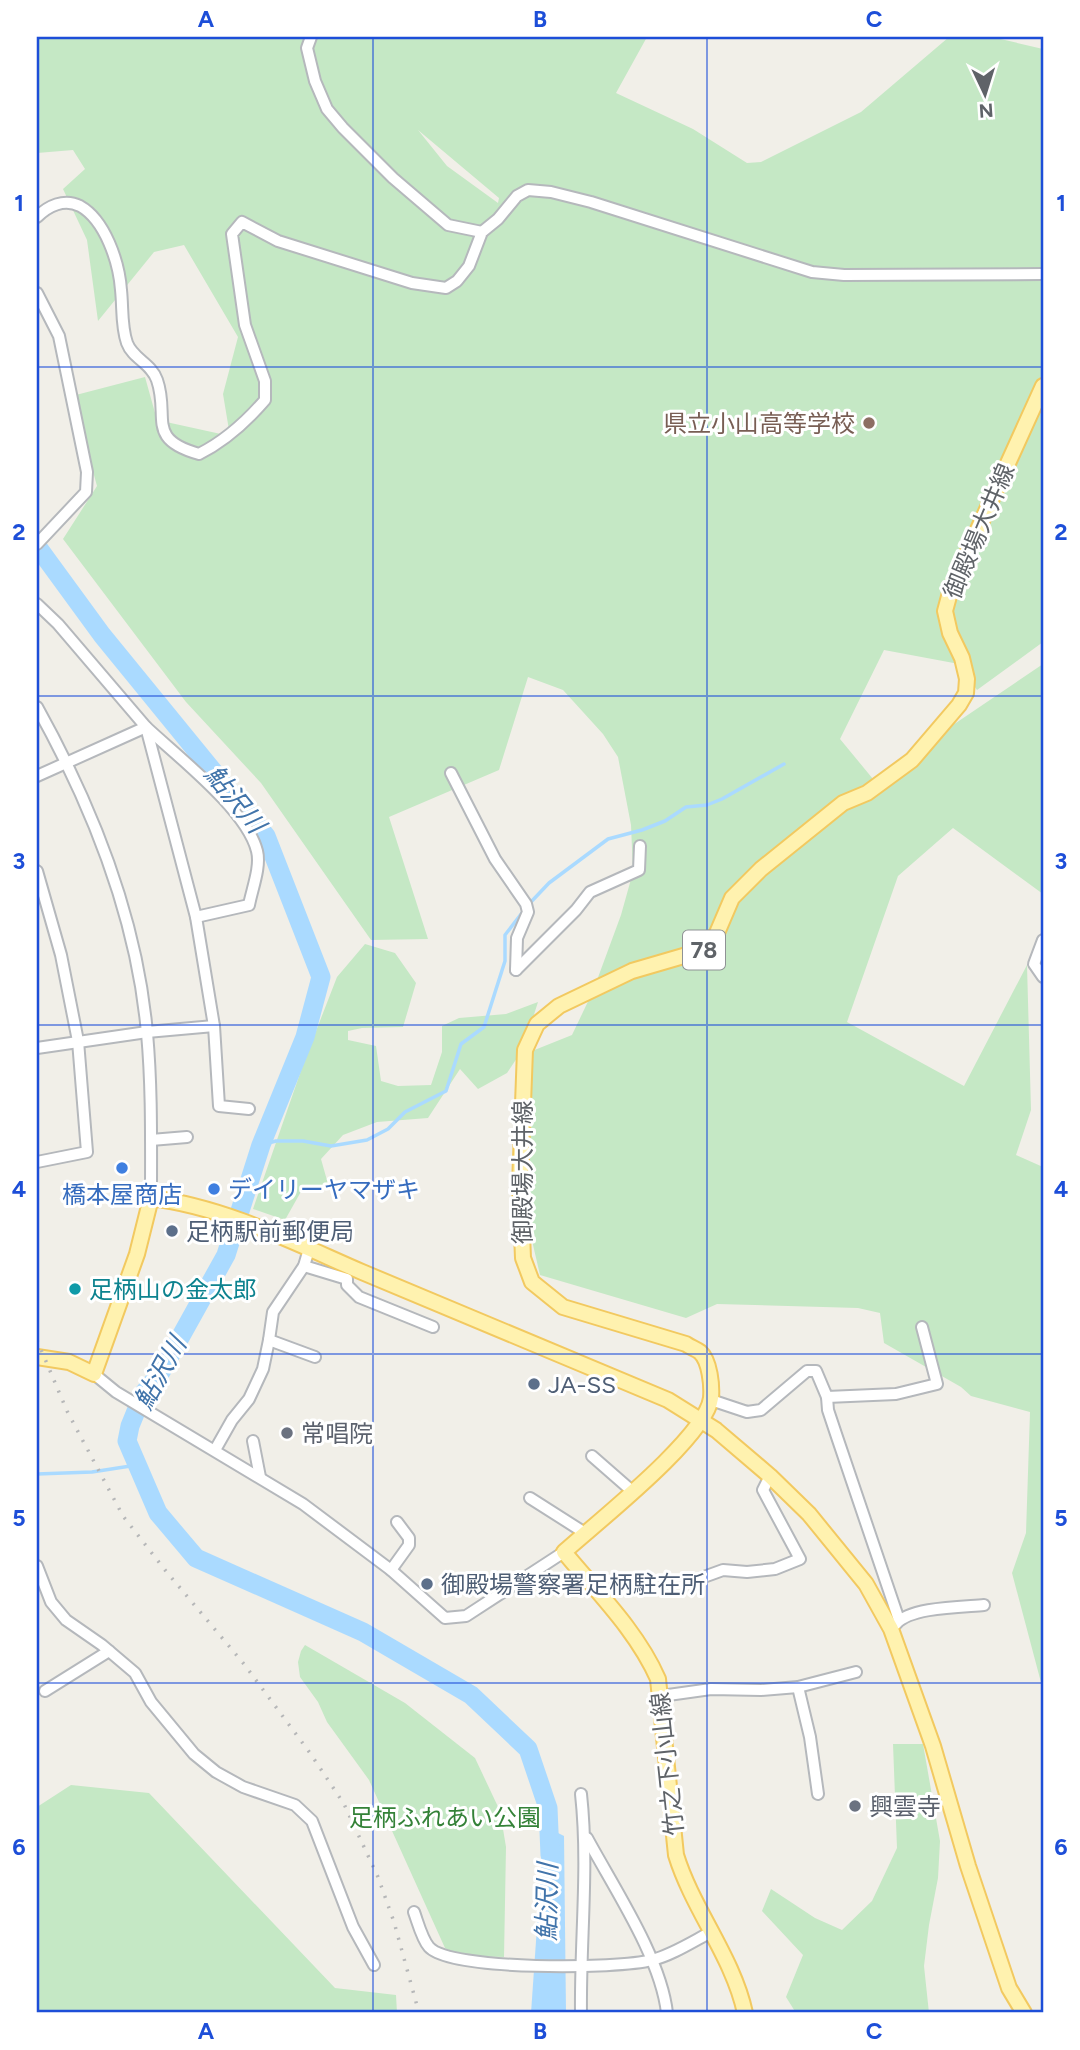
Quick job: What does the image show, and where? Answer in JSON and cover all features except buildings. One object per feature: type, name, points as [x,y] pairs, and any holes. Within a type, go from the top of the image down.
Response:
[{"type":"main road","name":"御殿場大井線","points":[[711,1400],[709,1372],[702,1354],[686,1344],[563,1307],[532,1282],[523,1258],[520,1185],[525,1050],[537,1024],[559,1006],[632,971],[704,950],[718,933],[732,898],[761,869],[843,803],[867,793],[912,760],[959,705],[965,693],[967,679],[945,611],[951,589],[1043,386]]},
{"type":"main road","points":[[37,1357],[69,1362],[94,1374],[137,1254],[151,1198],[183,1202],[218,1213],[309,1249],[668,1400],[716,1430],[809,1514],[895,1624],[968,1866],[1009,1988],[1024,2013]]},
{"type":"main road","points":[[564,1552],[667,1461],[700,1421],[711,1400]]},
{"type":"main road","name":"竹之下小山線","points":[[564,1552],[650,1661],[660,1696],[676,1855],[684,1881],[738,1984],[745,2013]]},
{"type":"street","points":[[311,37],[307,48],[315,81],[327,109],[343,128],[393,178],[447,225],[482,232]]},
{"type":"street","points":[[37,218],[46,208],[65,203],[76,205],[91,214],[103,227],[121,286],[123,324],[128,345],[136,357],[149,365],[157,381],[163,430],[179,449],[200,454],[250,419],[265,400],[265,381],[245,325],[232,234],[242,222],[278,241],[412,283],[446,288],[457,281],[469,266],[482,232],[498,219],[517,196],[528,190],[551,192],[591,202],[812,272],[844,275],[1043,274]]},
{"type":"street","points":[[37,293],[59,336],[88,472],[86,492],[37,544]]},
{"type":"street","points":[[37,604],[58,624],[146,727],[235,811],[248,829],[258,862],[249,905],[196,917]]},
{"type":"street","points":[[38,711],[66,764],[111,874],[126,920],[147,1032],[151,1198]]},
{"type":"street","points":[[37,776],[146,727]]},
{"type":"street","points":[[146,727],[196,917],[214,1027],[219,1106],[249,1109]]},
{"type":"street","points":[[451,773],[495,859],[526,907],[516,938],[516,970],[576,910],[590,892],[639,870],[640,846]]},
{"type":"street","points":[[37,871],[61,955],[78,1041],[87,1152],[37,1162]]},
{"type":"street","points":[[1043,940],[1034,964],[1043,977]]},
{"type":"street","points":[[37,1048],[147,1032],[214,1027]]},
{"type":"street","points":[[151,1140],[187,1137]]},
{"type":"street","points":[[215,1450],[232,1420],[249,1399],[263,1369],[273,1312],[304,1266],[309,1249]]},
{"type":"street","points":[[304,1266],[347,1279],[347,1285],[359,1297],[433,1327]]},
{"type":"street","points":[[827,1397],[896,1394],[937,1384],[922,1327]]},
{"type":"street","points":[[269,1340],[315,1357]]},
{"type":"street","points":[[711,1400],[747,1412],[761,1410],[807,1371],[816,1371],[827,1397],[828,1410],[895,1624],[934,1609],[984,1605]]},
{"type":"street","points":[[94,1374],[116,1392],[303,1504],[391,1570],[445,1618],[466,1616],[564,1552]]},
{"type":"street","points":[[253,1441],[260,1476]]},
{"type":"street","points":[[592,1457],[632,1491]]},
{"type":"street","points":[[690,1582],[723,1570],[747,1572],[775,1569],[800,1559],[763,1490],[770,1476]]},
{"type":"street","points":[[530,1499],[585,1534]]},
{"type":"street","points":[[391,1570],[410,1545],[409,1538],[397,1522]]},
{"type":"street","points":[[37,1566],[51,1602],[66,1620],[135,1673],[151,1702],[194,1754],[216,1772],[243,1787],[295,1805],[312,1821],[353,1927],[374,1965]]},
{"type":"street","points":[[45,1691],[109,1651]]},
{"type":"street","points":[[660,1696],[711,1689],[761,1690],[798,1687],[856,1672]]},
{"type":"street","points":[[798,1687],[810,1737],[818,1794]]},
{"type":"street","points":[[581,1794],[586,1836],[576,1967],[581,2013]]},
{"type":"street","points":[[586,1836],[652,1960],[665,1995],[667,2013]]},
{"type":"street","points":[[414,1912],[429,1947],[443,1956],[514,1964],[576,1967],[652,1960],[711,1932]]},
{"type":"green space","points":[[37,37],[647,37],[616,93],[693,129],[747,163],[761,162],[861,112],[949,37],[992,37],[1043,49],[1043,642],[977,690],[959,664],[884,650],[840,739],[873,779],[1043,664],[1043,894],[953,828],[898,876],[847,1022],[964,1086],[1027,965],[1031,1110],[1016,1155],[1043,1167],[1043,1690],[1012,1573],[1026,1533],[1030,1412],[971,1396],[961,1387],[884,1343],[880,1313],[858,1308],[717,1304],[686,1318],[540,1275],[527,1219],[532,1051],[572,1035],[593,991],[621,915],[633,872],[631,825],[618,757],[603,734],[563,690],[528,677],[499,770],[389,817],[428,939],[371,940],[261,783],[186,702],[63,539],[97,486],[72,396],[145,377],[157,420],[230,436],[223,394],[238,337],[184,245],[154,252],[98,321],[87,240],[63,189],[85,169],[73,150],[37,153]],"holes":[[[418,130],[499,198],[498,203],[447,166]]]},
{"type":"green space","points":[[365,944],[395,953],[416,983],[403,1027],[348,1031],[348,1040],[376,1046],[381,1081],[398,1086],[431,1085],[442,1052],[442,1026],[459,1018],[506,1014],[538,1002],[523,1049],[507,1073],[478,1089],[460,1069],[428,1118],[377,1122],[343,1135],[321,1159],[328,1184],[303,1188],[285,1220],[253,1209],[337,977]]},
{"type":"green space","name":"足柄ふれあい公園","points":[[305,1645],[405,1703],[475,1758],[500,1811],[506,1847],[504,1957],[460,1956],[445,1948],[369,1780],[327,1722],[318,1702],[300,1677],[298,1662]]},
{"type":"green space","points":[[893,1744],[923,1744],[940,1841],[938,1878],[924,1966],[929,2013],[796,2013],[786,1997],[803,1955],[762,1911],[771,1889],[815,1918],[842,1930],[872,1901],[897,1848]]},
{"type":"green space","points":[[71,1785],[149,1793],[335,1988],[396,1995],[397,2013],[37,2013],[37,1807]]},
{"type":"water","points":[[544,1826],[564,1836],[566,2013],[531,2013]]},
{"type":"waterway","name":"鮎沢川","points":[[37,546],[102,635],[266,836],[321,977],[305,1037],[261,1145],[226,1255],[161,1372],[143,1394],[127,1441],[158,1513],[196,1558],[363,1632],[471,1695],[528,1749],[548,1808],[550,1855]]},
{"type":"waterway","points":[[530,903],[549,883],[608,839],[665,821],[686,807],[707,805],[722,799],[784,764]]},
{"type":"waterway","points":[[261,1145],[276,1141],[303,1141],[331,1146],[367,1140],[388,1129],[405,1112],[446,1091],[461,1044],[484,1027],[505,961],[505,935],[525,909]]},
{"type":"waterway","points":[[37,1474],[92,1472],[137,1465]]},
{"type":"railway","points":[[37,1340],[67,1411],[123,1516],[244,1664],[344,1804],[378,1877],[394,1922],[419,2013]]},
{"type":"place","name":"県立小山高等学校","points":[[869,423]]},
{"type":"place","name":"橋本屋商店","points":[[122,1168]]},
{"type":"place","name":"デイリーヤマザキ","points":[[214,1189]]},
{"type":"place","name":"足柄駅前郵便局","points":[[172,1231]]},
{"type":"place","name":"足柄山の金太郎","points":[[75,1289]]},
{"type":"place","name":"JA-SS","points":[[534,1384]]},
{"type":"place","name":"常唱院","points":[[287,1433]]},
{"type":"place","name":"御殿場警察署足柄駐在所","points":[[427,1584]]},
{"type":"place","name":"興雲寺","points":[[855,1806]]}]
